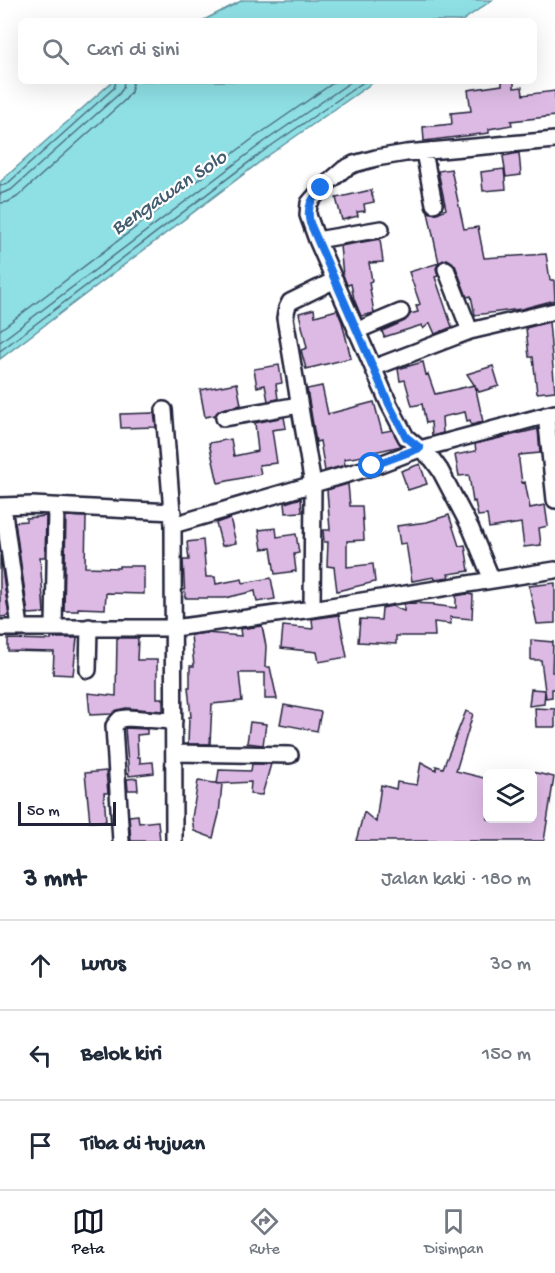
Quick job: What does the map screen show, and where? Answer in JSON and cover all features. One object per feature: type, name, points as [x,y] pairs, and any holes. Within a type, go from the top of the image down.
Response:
[{"type":"street","points":[[492,580],[471,529],[440,470],[432,459],[406,437],[356,331],[317,240],[308,215],[309,203],[321,188],[344,169],[364,161],[424,152],[555,140]]},
{"type":"street","points":[[424,152],[434,204]]},
{"type":"street","points":[[317,240],[381,229]]},
{"type":"street","points":[[446,269],[470,331]]},
{"type":"street","points":[[312,609],[313,485],[285,318],[287,308],[295,299],[335,280]]},
{"type":"street","points":[[373,368],[470,331],[555,311]]},
{"type":"street","points":[[356,331],[401,312]]},
{"type":"street","points":[[224,418],[299,405]]},
{"type":"street","points":[[165,411],[173,518],[174,841]]},
{"type":"street","points":[[20,627],[2,506],[32,505],[173,518],[313,485],[420,448],[551,414],[555,500]]},
{"type":"street","points":[[54,628],[56,507]]},
{"type":"street","points":[[0,628],[174,628],[312,609],[555,570]]},
{"type":"street","points":[[88,670],[89,627]]},
{"type":"street","points":[[121,841],[114,726],[120,719],[127,718],[174,721]]},
{"type":"street","points":[[174,753],[290,755]]},
{"type":"water","points":[[243,0],[492,0],[466,18],[208,18]]},
{"type":"water","name":"Bengawan Solo","points":[[110,84],[371,84],[269,155],[0,359],[0,182]]},
{"type":"building","points":[[514,84],[514,88],[522,87],[523,95],[555,91],[555,116],[511,121],[512,125],[489,129],[489,133],[424,141],[423,127],[452,124],[451,113],[471,111],[468,90]]},
{"type":"building","points":[[519,153],[521,175],[506,177],[503,156]]},
{"type":"building","points":[[451,169],[464,229],[478,227],[484,258],[546,254],[550,280],[554,280],[555,300],[521,309],[475,315],[471,296],[467,297],[455,265],[447,259],[439,263],[428,212],[435,214],[446,209],[438,171]]},
{"type":"building","points":[[504,169],[506,189],[483,191],[481,172]]},
{"type":"building","points":[[371,190],[374,202],[364,204],[365,211],[357,212],[358,216],[342,220],[336,198]]},
{"type":"building","points":[[380,239],[383,262],[369,263],[372,281],[369,282],[374,313],[361,316],[351,284],[347,285],[343,275],[340,246]]},
{"type":"building","points":[[439,263],[436,268],[438,276],[435,277],[452,327],[435,334],[430,323],[423,329],[422,325],[384,337],[382,331],[405,321],[410,314],[418,312],[416,306],[420,304],[409,272]]},
{"type":"building","points":[[314,309],[315,316],[337,310],[351,358],[306,369],[301,350],[307,348],[299,313]]},
{"type":"building","points":[[549,322],[555,391],[537,393],[533,357],[529,357],[526,328]]},
{"type":"building","points":[[423,362],[435,394],[475,385],[483,422],[471,425],[470,420],[467,421],[465,412],[442,417],[443,433],[432,436],[431,422],[426,423],[422,404],[412,406],[405,380],[400,381],[398,369]]},
{"type":"building","points":[[279,365],[282,383],[276,384],[278,399],[268,401],[265,385],[257,387],[254,369]]},
{"type":"building","points":[[493,366],[499,386],[479,392],[467,374]]},
{"type":"building","points":[[237,383],[241,405],[222,409],[215,415],[205,417],[200,390]]},
{"type":"building","points":[[322,386],[328,414],[374,402],[382,432],[392,430],[401,446],[344,459],[345,465],[325,471],[320,441],[316,442],[307,389]]},
{"type":"building","points":[[154,413],[156,427],[121,428],[120,414]]},
{"type":"building","points":[[284,417],[286,428],[272,430],[277,463],[259,465],[261,474],[218,483],[209,443],[231,439],[234,456],[258,451],[255,423]]},
{"type":"building","points":[[538,429],[540,453],[519,455],[519,461],[522,483],[525,482],[530,508],[545,505],[548,526],[539,528],[541,545],[524,547],[521,523],[489,528],[487,515],[478,516],[475,501],[473,502],[469,475],[459,476],[455,455],[476,451],[475,444]]},
{"type":"building","points":[[420,464],[427,484],[408,490],[401,471]]},
{"type":"building","points":[[348,484],[350,506],[362,506],[364,540],[347,541],[347,567],[373,564],[375,582],[337,591],[334,567],[327,566],[328,542],[324,542],[323,530],[330,530],[327,490]]},
{"type":"building","points":[[301,498],[302,512],[286,513],[285,503]]},
{"type":"building","points":[[449,515],[459,546],[465,545],[469,571],[448,574],[449,577],[412,581],[406,543],[400,544],[397,526],[427,522]]},
{"type":"building","points":[[46,516],[45,557],[40,557],[44,613],[28,614],[15,522],[26,521],[26,518]]},
{"type":"building","points":[[66,516],[86,517],[85,567],[144,566],[144,594],[106,593],[105,609],[78,608],[78,611],[64,611]]},
{"type":"building","points":[[230,518],[236,543],[222,546],[216,523]]},
{"type":"building","points":[[276,528],[277,537],[296,534],[299,553],[294,554],[296,571],[275,574],[271,548],[262,549],[259,530]]},
{"type":"building","points":[[203,540],[206,577],[215,577],[216,584],[242,579],[243,583],[271,578],[275,599],[257,602],[255,591],[225,598],[185,598],[183,560],[189,560],[187,542]]},
{"type":"building","points":[[0,555],[9,616],[0,617]]},
{"type":"building","points":[[555,583],[555,623],[537,624],[529,586]]},
{"type":"building","points":[[473,595],[472,619],[450,617],[451,624],[434,622],[435,636],[396,636],[396,644],[358,642],[360,619],[381,620],[382,608],[392,606],[404,611],[404,604],[409,603],[456,608],[456,596]]},
{"type":"building","points":[[339,615],[347,657],[319,662],[317,652],[281,648],[283,626],[313,629],[312,619]]},
{"type":"building","points":[[262,626],[266,646],[265,667],[270,667],[277,699],[265,699],[265,673],[239,673],[242,701],[212,704],[210,744],[188,744],[189,717],[191,717],[188,687],[190,687],[190,666],[194,666],[191,635],[206,633],[241,636],[240,629]]},
{"type":"building","points":[[51,638],[77,638],[73,675],[53,674],[54,652],[8,651],[8,639],[51,640]]},
{"type":"building","points":[[117,638],[138,638],[137,660],[157,660],[157,698],[163,698],[163,711],[126,708],[112,714],[90,715],[88,693],[116,696]]},
{"type":"building","points":[[531,640],[553,642],[552,672],[555,672],[555,689],[552,689],[552,697],[546,698],[541,660],[531,660]]},
{"type":"building","points":[[531,689],[545,690],[544,704],[529,706]]},
{"type":"building","points":[[284,705],[321,712],[317,731],[280,724]]},
{"type":"building","points":[[535,708],[555,709],[555,727],[536,727]]},
{"type":"building","points":[[466,711],[473,714],[456,771],[483,778],[483,823],[537,823],[537,773],[554,777],[544,841],[356,841],[364,812],[376,822],[381,785],[396,789],[397,782],[417,785],[421,762],[436,770],[436,766],[443,768]]},
{"type":"building","points":[[250,722],[266,724],[263,745],[247,743]]},
{"type":"building","points":[[125,728],[147,729],[147,734],[137,735],[138,757],[140,757],[140,763],[153,762],[154,773],[129,776]]},
{"type":"building","points":[[252,764],[271,764],[262,795],[250,794],[251,782],[217,784],[219,770],[251,771]]},
{"type":"building","points":[[106,771],[108,793],[104,793],[106,821],[90,822],[85,773]]},
{"type":"building","points":[[137,778],[138,790],[128,790],[127,779]]},
{"type":"building","points":[[198,781],[222,784],[219,814],[213,838],[194,831],[192,818]]},
{"type":"building","points":[[138,815],[139,823],[158,821],[160,841],[131,841],[129,816]]},
{"type":"route","points":[[321,188],[309,203],[310,223],[389,404],[406,437],[420,448],[372,466]]}]
